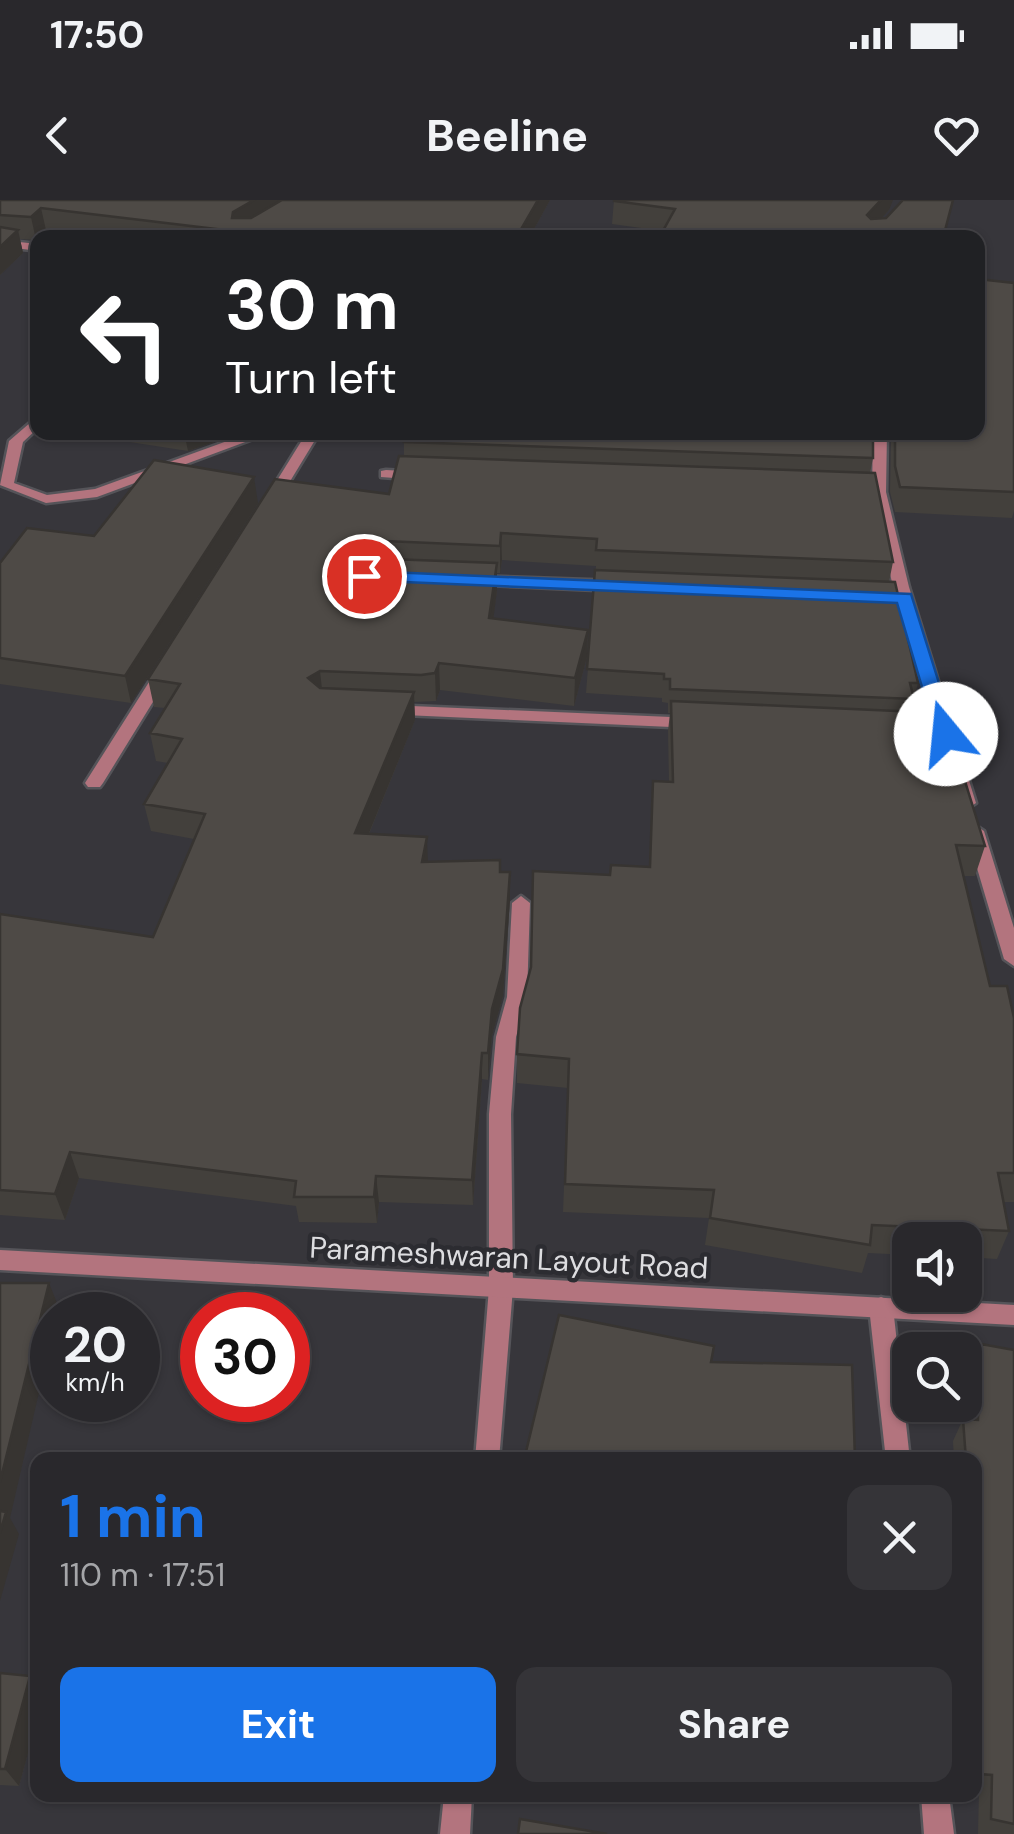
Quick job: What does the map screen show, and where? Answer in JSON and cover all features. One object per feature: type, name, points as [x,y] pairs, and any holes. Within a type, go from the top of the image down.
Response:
[{"type":"street","points":[[0,243],[30,247]]},
{"type":"street","points":[[30,428],[16,441],[4,489],[46,498],[97,492],[243,440]]},
{"type":"street","points":[[261,516],[309,440]]},
{"type":"street","points":[[880,440],[879,492],[905,598],[1014,960]]},
{"type":"street","points":[[386,474],[445,476]]},
{"type":"street","points":[[859,491],[879,492]]},
{"type":"street","points":[[460,580],[634,587]]},
{"type":"street","points":[[885,597],[905,598]]},
{"type":"street","points":[[94,783],[178,650]]},
{"type":"street","points":[[362,708],[712,724]]},
{"type":"street","points":[[887,731],[946,734]]},
{"type":"street","points":[[487,1452],[501,1288],[500,1114],[506,1037],[517,996],[521,903]]},
{"type":"street","name":"Parameshwaran Layout Road","points":[[0,1260],[1014,1315]]},
{"type":"street","points":[[881,1308],[897,1452]]},
{"type":"street","points":[[455,1834],[457,1802]]},
{"type":"street","points":[[935,1802],[939,1834]]},
{"type":"building","points":[[0,200],[254,200],[233,212],[232,218],[251,218],[282,200],[538,200],[521,230],[224,230],[41,208],[31,217],[0,215]]},
{"type":"building","points":[[881,200],[867,215],[871,219],[886,218],[903,200],[953,200],[945,230],[663,230],[675,209],[614,201]]},
{"type":"building","points":[[0,227],[18,230],[0,247]]},
{"type":"building","points":[[985,280],[1014,283],[1014,492],[900,487],[895,440],[985,440]]},
{"type":"building","points":[[873,440],[873,458],[404,442]]},
{"type":"building","points":[[399,456],[875,473],[893,562],[596,550],[597,539],[501,533],[500,546],[362,540],[350,548],[362,558],[497,563],[489,618],[588,630],[575,678],[439,663],[435,673],[421,675],[320,671],[308,678],[320,688],[414,692],[355,833],[427,837],[422,862],[500,860],[500,872],[510,872],[503,969],[492,1009],[488,1053],[482,1053],[472,1180],[376,1176],[374,1197],[294,1197],[296,1181],[70,1152],[55,1194],[0,1190],[0,914],[153,937],[205,814],[144,804],[182,739],[150,733],[180,684],[148,679],[275,479],[389,494]]},
{"type":"building","points":[[154,460],[254,477],[125,676],[0,658],[0,563],[27,528],[94,536]]},
{"type":"building","points":[[595,570],[895,582],[918,683],[910,683],[914,699],[670,689],[670,679],[664,679],[664,674],[587,669]]},
{"type":"building","points":[[671,701],[919,712],[934,777],[964,778],[985,846],[956,845],[990,986],[1007,986],[1014,1018],[1014,1173],[998,1173],[1009,1231],[982,1230],[982,1222],[892,1222],[892,1226],[872,1225],[870,1245],[710,1218],[714,1190],[565,1184],[569,1059],[517,1054],[520,1008],[531,967],[533,871],[610,875],[611,865],[650,867],[653,781],[673,782]]},
{"type":"building","points":[[0,1283],[49,1283],[47,1292],[30,1292],[30,1360],[0,1482]]},
{"type":"building","points":[[559,1315],[714,1346],[711,1362],[852,1365],[855,1452],[526,1452]]},
{"type":"building","points":[[982,1344],[1014,1350],[1014,1824],[991,1819],[992,1775],[982,1774],[982,1452],[965,1452],[963,1422],[982,1422]]},
{"type":"building","points":[[0,1511],[6,1512],[0,1533]]},
{"type":"building","points":[[0,1673],[30,1676],[5,1769],[0,1769]]},
{"type":"building","points":[[520,1819],[607,1834],[518,1834]]},
{"type":"route","points":[[364,576],[905,598],[946,734]]}]
